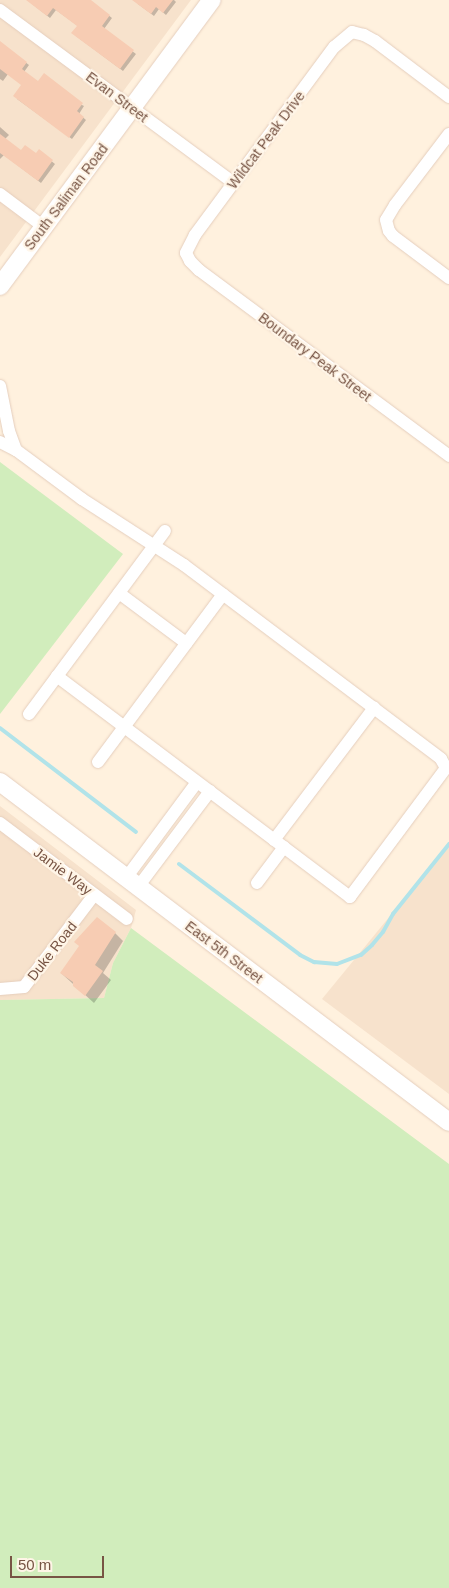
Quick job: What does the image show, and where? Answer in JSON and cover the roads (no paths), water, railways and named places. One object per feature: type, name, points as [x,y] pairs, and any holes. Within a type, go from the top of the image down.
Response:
[{"type":"main road","name":"South Saliman Road","points":[[0,286],[212,0]]},
{"type":"main road","name":"East 5th Street","points":[[0,782],[449,1122]]},
{"type":"street","name":"Evan Street","points":[[0,10],[234,183]]},
{"type":"street","name":"Wildcat Peak Drive","points":[[186,253],[196,235],[334,48],[352,32],[364,35],[375,41],[449,97]]},
{"type":"street","points":[[449,134],[394,205],[386,220],[389,231],[393,236],[449,278]]},
{"type":"street","points":[[0,194],[44,226]]},
{"type":"street","name":"Boundary Peak Street","points":[[186,253],[190,261],[199,270],[449,456]]},
{"type":"street","points":[[0,386],[8,426],[16,450]]},
{"type":"street","points":[[0,442],[16,450],[82,499],[223,594],[441,758],[445,764],[445,770],[350,897],[57,676]]},
{"type":"street","points":[[29,714],[165,531]]},
{"type":"street","points":[[119,593],[186,643]]},
{"type":"street","points":[[98,762],[223,594]]},
{"type":"street","points":[[257,883],[279,843],[374,708]]},
{"type":"street","points":[[132,882],[197,782]]},
{"type":"street","points":[[132,882],[210,791]]},
{"type":"street","name":"Jamie Way","points":[[0,823],[127,919]]},
{"type":"street","name":"Duke Road","points":[[0,989],[24,987],[94,895]]},
{"type":"waterway","points":[[0,728],[136,832]]},
{"type":"waterway","points":[[179,864],[300,955],[314,962],[337,964],[361,955],[372,945],[383,932],[393,914],[449,844]]}]
